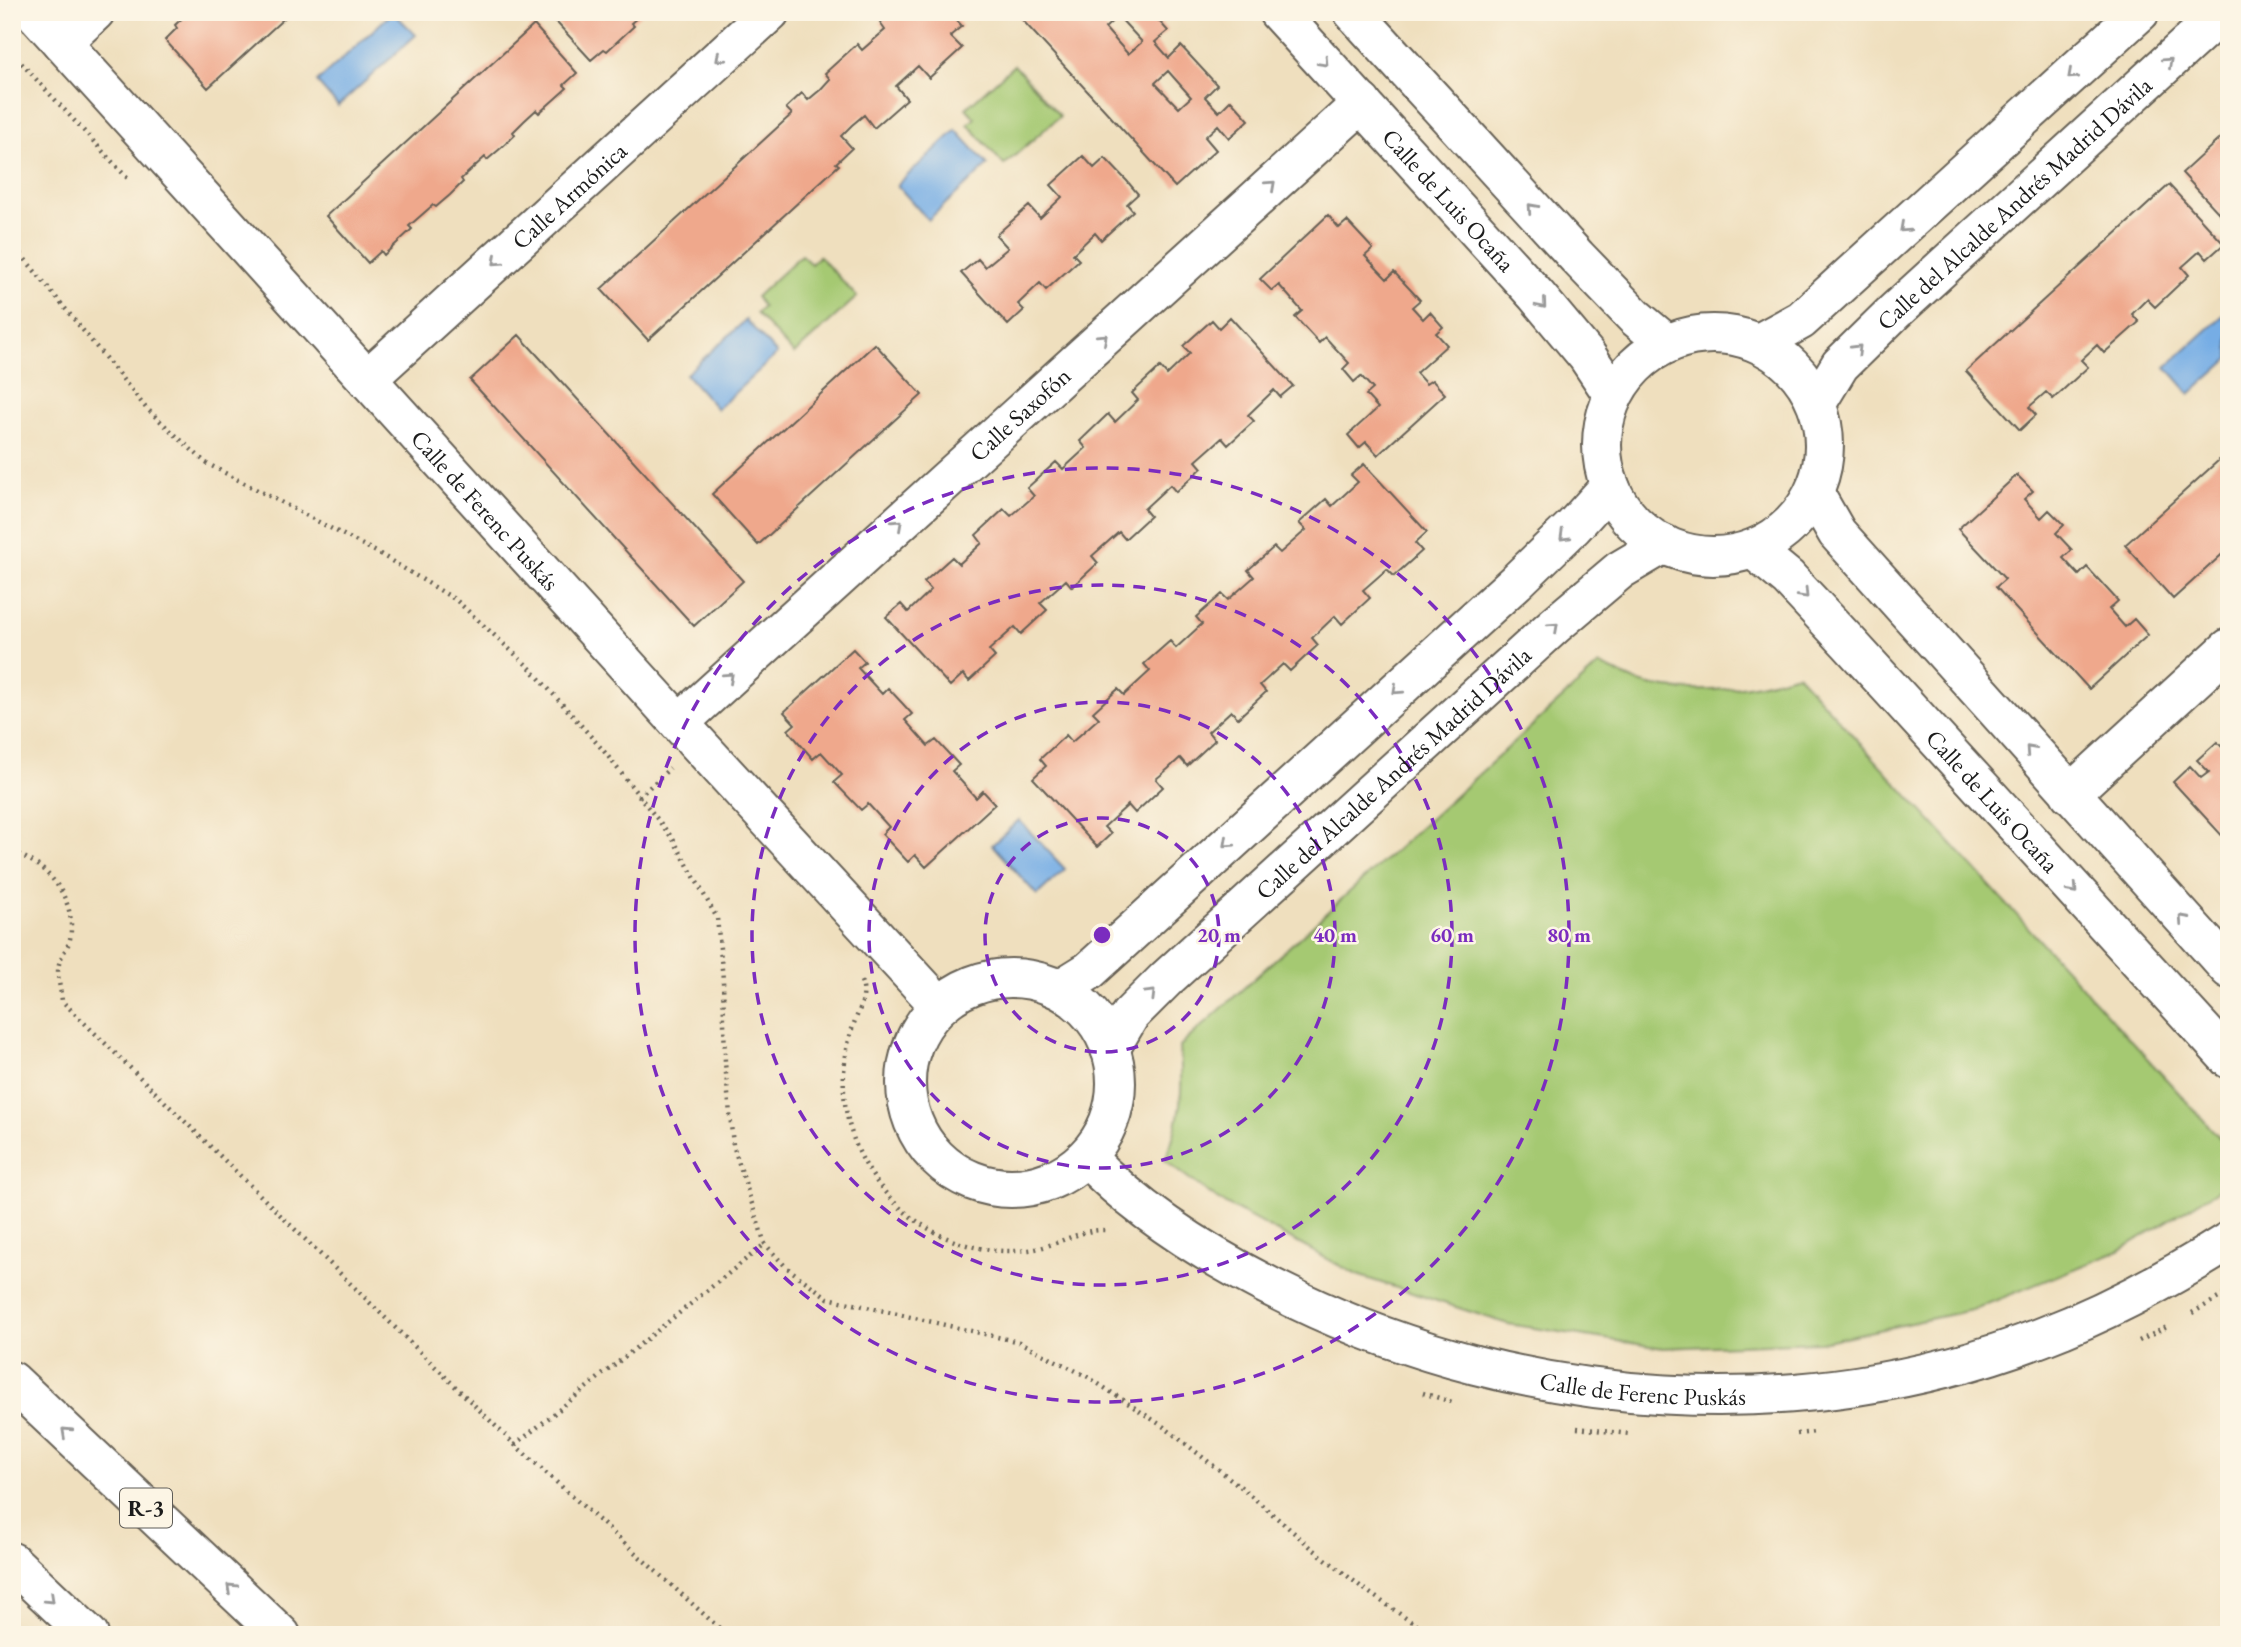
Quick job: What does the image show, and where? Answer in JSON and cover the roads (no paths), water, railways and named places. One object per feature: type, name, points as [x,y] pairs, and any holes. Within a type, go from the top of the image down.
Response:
[{"type":"main road","name":"Calle de Ferenc Puskás","points":[[34,12],[679,723],[939,1005]]},
{"type":"main road","points":[[62,43],[95,12]]},
{"type":"main road","name":"Calle Armónica","points":[[367,379],[770,12]]},
{"type":"main road","name":"Calle de Luis Ocaña","points":[[1278,12],[1536,295],[1587,356],[1613,395]]},
{"type":"main road","points":[[1353,12],[1577,257],[1635,317],[1666,343]]},
{"type":"main road","points":[[1759,343],[1801,320],[2140,12]]},
{"type":"main road","name":"Calle del Alcalde Andrés Madrid Dávila","points":[[1817,404],[1840,365],[1894,312],[2223,12]]},
{"type":"main road","name":"Calle Saxofón","points":[[679,723],[1362,103]]},
{"type":"main road","points":[[1712,333],[1735,335],[1759,343],[1783,358],[1803,379],[1817,404],[1823,426],[1824,449],[1814,493],[1798,517],[1778,536],[1753,549],[1731,555],[1685,553],[1664,544],[1642,529],[1623,509],[1610,486],[1603,463],[1605,417],[1613,395],[1627,374],[1645,356],[1666,343],[1712,333]]},
{"type":"main road","points":[[1060,989],[1089,971],[1516,582],[1573,527],[1610,486]]},
{"type":"main road","points":[[1814,493],[1837,533],[2229,969]]},
{"type":"main road","name":"Calle del Alcalde Andrés Madrid Dávila","points":[[1110,1049],[1130,1015],[1198,950],[1555,625],[1620,570],[1664,544]]},
{"type":"main road","name":"Calle de Luis Ocaña","points":[[1753,549],[1788,578],[1849,643],[2229,1059]]},
{"type":"main road","points":[[2070,794],[2229,648]]},
{"type":"main road","points":[[1019,977],[1060,989],[1082,1005],[1099,1025],[1110,1049],[1115,1072],[1115,1095],[1110,1118],[1100,1139],[1086,1157],[1066,1172],[1043,1183],[1017,1188],[992,1186],[967,1178],[946,1165],[928,1147],[910,1112],[906,1073],[911,1048],[922,1025],[939,1005],[956,992],[976,983],[1019,977]]},
{"type":"main road","name":"Calle de Ferenc Puskás","points":[[1086,1157],[1110,1182],[1211,1253],[1268,1286],[1333,1318],[1435,1355],[1492,1371],[1581,1388],[1643,1393],[1695,1396],[1796,1392],[1858,1385],[1952,1365],[2038,1339],[2084,1320],[2146,1291],[2229,1241]]},
{"type":"main road","name":"R-3","points":[[12,1381],[281,1635]]},
{"type":"main road","points":[[12,1562],[89,1635]]},
{"type":"water","points":[[393,12],[416,35],[338,106],[317,82]]},
{"type":"water","points":[[956,130],[988,165],[928,220],[897,185]]},
{"type":"water","points":[[2229,310],[2229,359],[2190,394],[2166,367]]},
{"type":"water","points":[[746,320],[777,354],[717,409],[686,374]]},
{"type":"water","points":[[1019,820],[1065,869],[1037,895],[992,845]]}]
